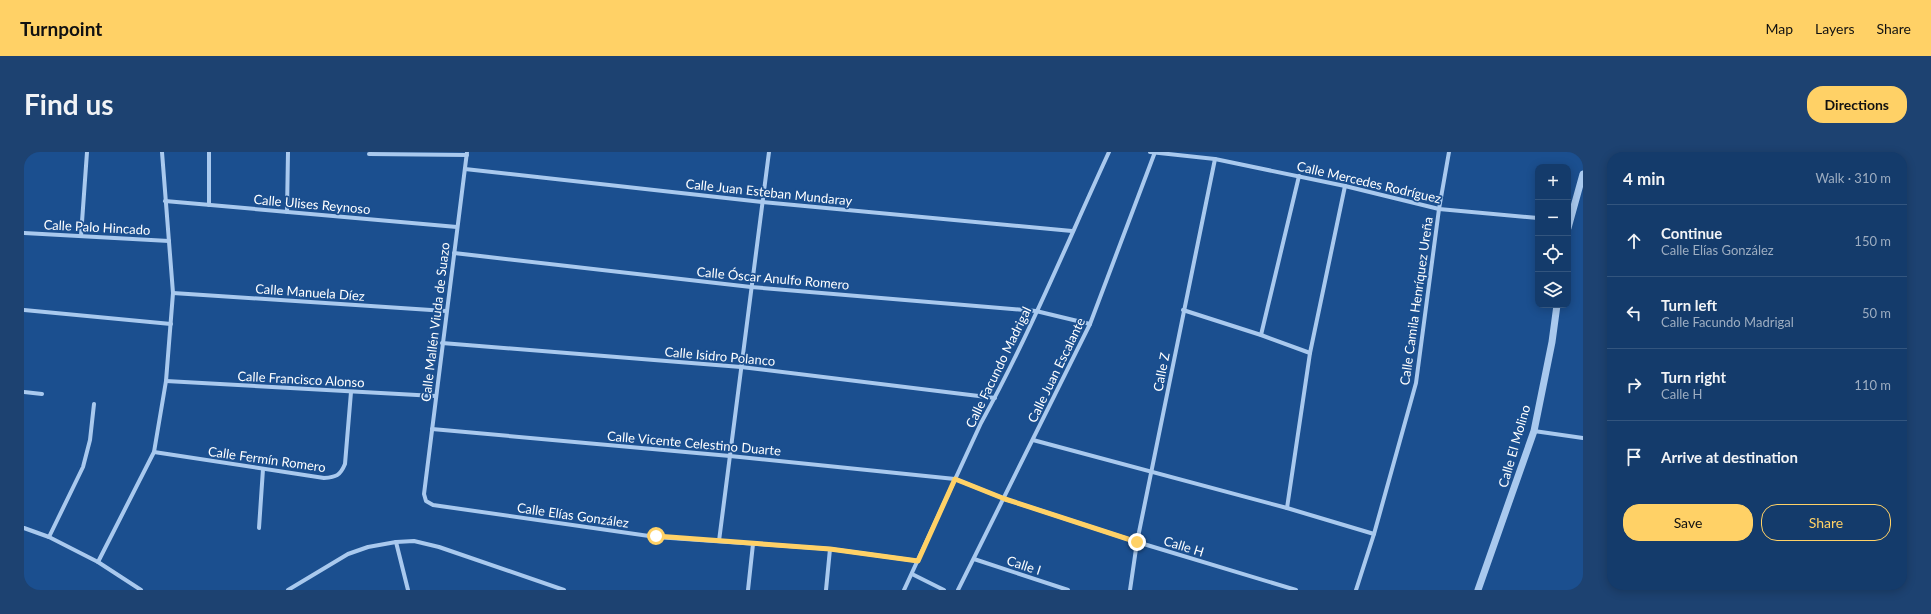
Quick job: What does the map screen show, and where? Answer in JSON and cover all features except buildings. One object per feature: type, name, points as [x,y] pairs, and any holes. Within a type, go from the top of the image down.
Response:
[{"type":"street","points":[[81,236],[87,152]]},
{"type":"street","points":[[98,562],[154,452],[166,382],[173,293],[162,152]]},
{"type":"street","points":[[209,152],[209,205]]},
{"type":"street","points":[[287,212],[288,152]]},
{"type":"street","points":[[719,541],[769,152]]},
{"type":"street","name":"Calle Facundo Madrigal","points":[[904,590],[955,479],[1036,311],[1109,152]]},
{"type":"street","name":"Calle Mercedes Rodríguez","points":[[1150,152],[1216,158],[1345,186],[1439,209],[1535,218]]},
{"type":"street","name":"Calle Juan Escalante","points":[[958,590],[1005,499],[1090,324],[1155,152]]},
{"type":"street","name":"Calle Camila Henríquez Ureña","points":[[1356,590],[1374,534],[1416,383],[1439,209],[1450,152]]},
{"type":"street","points":[[369,154],[467,154]]},
{"type":"street","name":"Calle Mallén Viuda de Suazo","points":[[424,494],[435,396],[467,154]]},
{"type":"street","name":"Calle Z","points":[[1130,590],[1137,542],[1183,310],[1216,158]]},
{"type":"street","name":"Calle Juan Esteban Mundaray","points":[[465,169],[762,202],[1072,231]]},
{"type":"street","points":[[1571,213],[1583,174]]},
{"type":"street","points":[[1261,335],[1299,176]]},
{"type":"street","points":[[1287,508],[1310,353],[1345,186]]},
{"type":"street","name":"Calle Ulises Reynoso","points":[[165,201],[457,227]]},
{"type":"street","name":"Calle Palo Hincado","points":[[24,233],[169,241]]},
{"type":"street","name":"Calle Óscar Anulfo Romero","points":[[454,253],[751,287],[1036,311],[1090,324]]},
{"type":"street","name":"Calle Manuela Díez","points":[[173,293],[446,312]]},
{"type":"street","name":"Calle El Molino","points":[[1478,590],[1534,432],[1552,342],[1557,308]]},
{"type":"street","points":[[24,310],[171,324]]},
{"type":"street","points":[[1183,310],[1261,335],[1310,353]]},
{"type":"street","name":"Calle Isidro Polanco","points":[[442,343],[741,366],[995,398]]},
{"type":"street","name":"Calle Francisco Alonso","points":[[166,382],[435,396]]},
{"type":"street","points":[[24,392],[42,394]]},
{"type":"street","name":"Calle Fermín Romero","points":[[154,452],[324,478],[336,477],[341,474],[345,464],[351,392]]},
{"type":"street","points":[[49,537],[83,467],[90,440],[94,404]]},
{"type":"street","name":"Calle Vicente Celestino Duarte","points":[[432,429],[730,456],[955,479]]},
{"type":"street","points":[[1534,432],[1583,438]]},
{"type":"street","points":[[1033,440],[1287,508],[1374,534]]},
{"type":"street","points":[[259,528],[263,469]]},
{"type":"street","name":"Calle H","points":[[955,479],[1005,499],[1137,542],[1296,590]]},
{"type":"street","name":"Calle Elías González","points":[[424,494],[426,501],[433,505],[656,536],[830,549],[918,561]]},
{"type":"street","points":[[24,528],[49,537],[98,562],[141,590]]},
{"type":"street","points":[[288,590],[348,554],[368,547],[396,542],[414,541],[440,547],[564,590]]},
{"type":"street","points":[[396,542],[408,590]]},
{"type":"street","points":[[748,590],[753,544]]},
{"type":"street","points":[[826,590],[830,549]]},
{"type":"street","name":"Calle I","points":[[974,559],[1068,590]]},
{"type":"street","points":[[912,574],[944,590]]},
{"type":"route","points":[[656,536],[830,549],[918,561],[955,479],[1005,499],[1137,542]]}]
